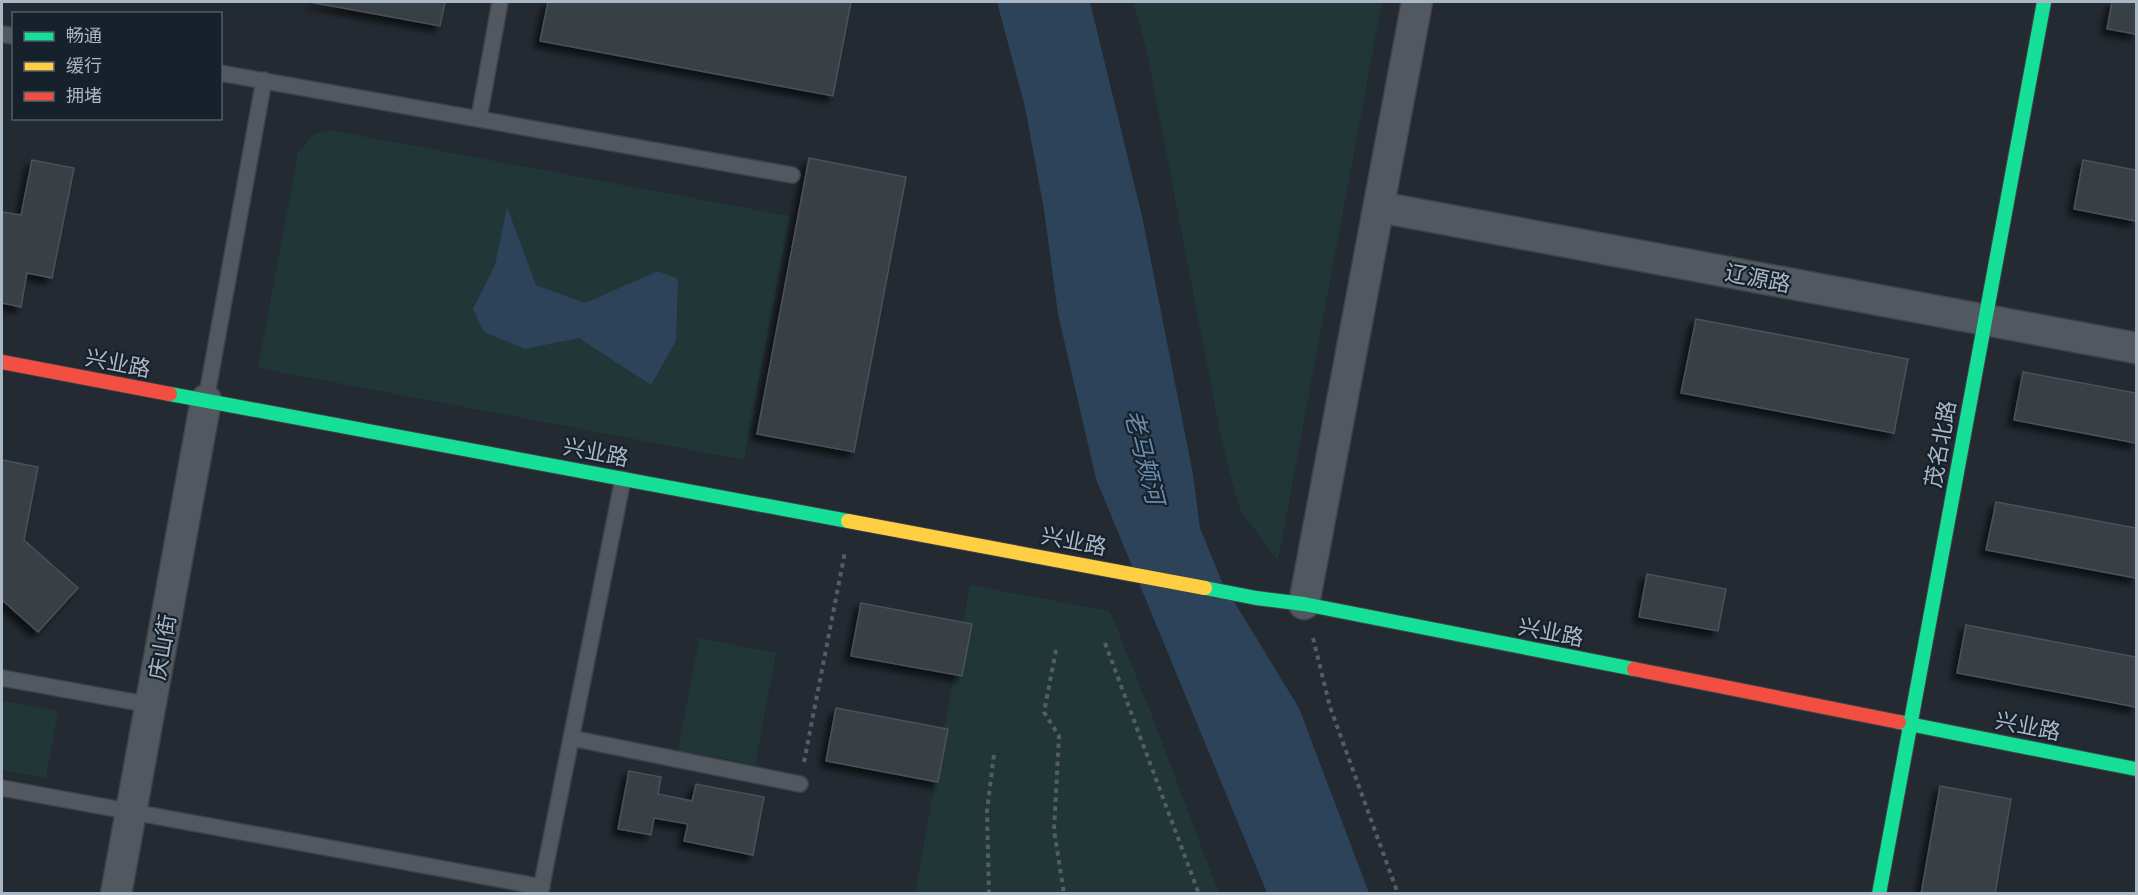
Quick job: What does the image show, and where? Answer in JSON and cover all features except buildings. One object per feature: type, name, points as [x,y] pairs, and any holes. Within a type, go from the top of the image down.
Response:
[{"type":"street","points":[[1304,604],[1417,2]]},
{"type":"street","name":"茂名北路","points":[[1879,894],[2044,2]]},
{"type":"street","name":"辽源路","points":[[1379,207],[2136,348]]},
{"type":"street","name":"兴业路","points":[[2,362],[1256,598],[1304,604],[2136,769]]},
{"type":"street","name":"庆山街","points":[[116,894],[206,400]]},
{"type":"lane","points":[[479,118],[500,2]]},
{"type":"lane","points":[[222,73],[792,175]]},
{"type":"lane","points":[[206,400],[264,80]]},
{"type":"lane","points":[[2,788],[541,890],[623,479]]},
{"type":"lane","points":[[2,678],[151,705]]},
{"type":"lane","points":[[571,738],[800,784]]},
{"type":"path","points":[[800,784],[850,521]]},
{"type":"path","points":[[1304,604],[1330,706],[1398,894]]},
{"type":"path","points":[[1105,643],[1199,894]]},
{"type":"path","points":[[1056,650],[1044,712],[1059,736],[1054,830],[1064,894]]},
{"type":"path","points":[[989,894],[987,811],[994,754]]},
{"type":"green space","points":[[1133,2],[1382,2],[1278,561],[1240,510],[1222,443],[1146,47]]},
{"type":"green space","points":[[329,130],[790,216],[744,460],[258,368],[298,152],[314,134]]},
{"type":"green space","points":[[970,585],[1110,611],[1219,893],[915,894]]},
{"type":"green space","points":[[699,638],[776,653],[755,765],[678,750]]},
{"type":"green space","points":[[2,701],[58,711],[46,778],[2,770]]},
{"type":"water","name":"老马颊河","points":[[997,2],[1090,2],[1142,216],[1193,474],[1200,528],[1222,582],[1299,708],[1369,893],[1267,893],[1096,479],[1058,314],[1044,210],[1025,107]]},
{"type":"water","points":[[507,207],[536,285],[585,303],[658,271],[678,279],[676,341],[651,385],[579,338],[525,349],[484,332],[473,309],[495,265]]},
{"type":"traffic: fast","points":[[1879,894],[2044,2]]},
{"type":"traffic: fast","points":[[170,394],[848,521]]},
{"type":"traffic: fast","points":[[1205,588],[1304,604],[1634,669]]},
{"type":"traffic: fast","points":[[1899,722],[2136,769]]},
{"type":"traffic: slow","points":[[848,521],[1205,588]]},
{"type":"traffic: jam","points":[[2,362],[170,394]]},
{"type":"traffic: jam","points":[[1634,669],[1899,722]]}]
